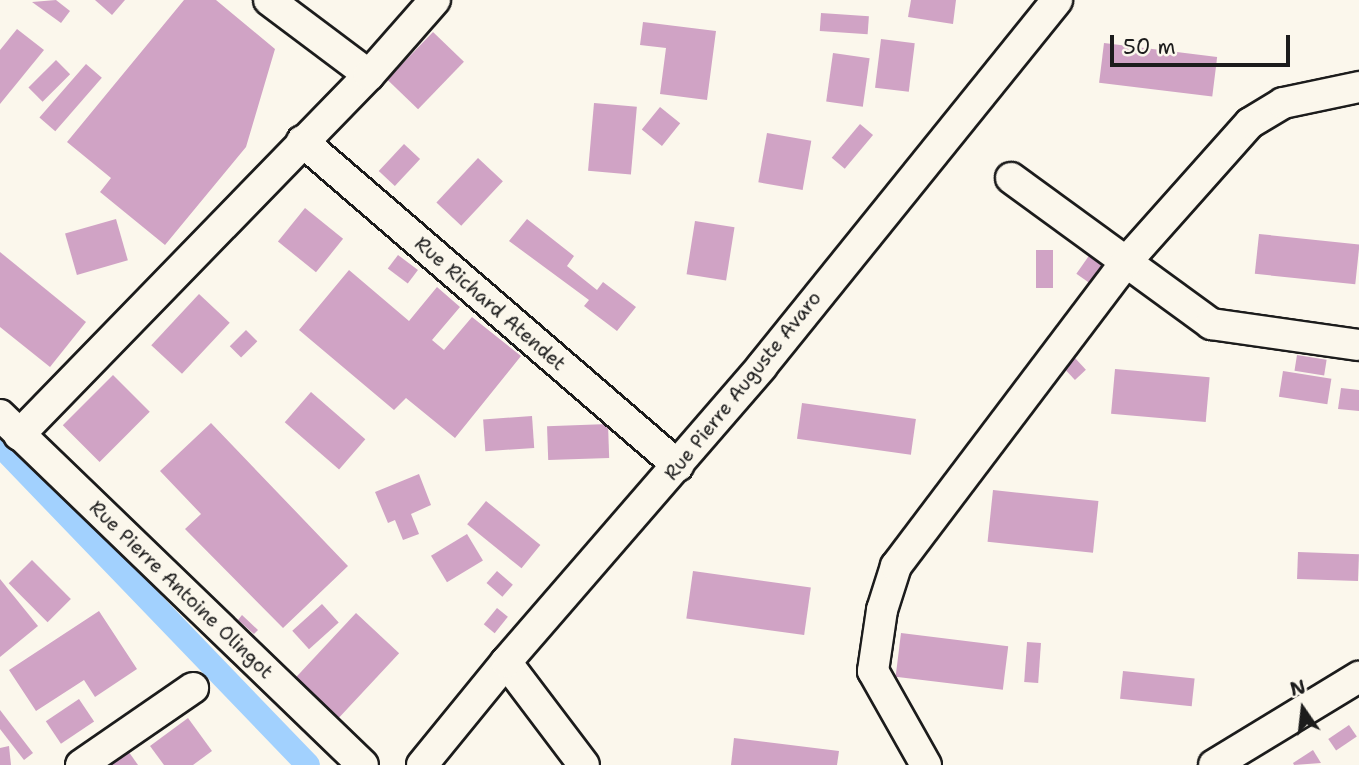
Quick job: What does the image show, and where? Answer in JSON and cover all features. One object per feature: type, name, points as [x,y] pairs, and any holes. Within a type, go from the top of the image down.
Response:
[{"type":"street","points":[[269,0],[369,75]]},
{"type":"street","points":[[10,425],[369,75],[435,0]]},
{"type":"street","name":"Rue Pierre Auguste Avaro","points":[[422,765],[506,662],[678,467],[1056,0]]},
{"type":"street","points":[[926,765],[873,671],[882,610],[896,566],[1126,262],[1250,123],[1283,103],[1359,87]]},
{"type":"street","name":"Rue Richard Atendet","points":[[302,141],[678,467]]},
{"type":"street","points":[[1011,178],[1210,324],[1359,345]]},
{"type":"street","name":"Rue Pierre Antoine Olingot","points":[[10,425],[363,765]]},
{"type":"street","points":[[506,662],[584,765]]},
{"type":"street","points":[[1214,765],[1359,677]]},
{"type":"street","points":[[81,765],[192,688]]},
{"type":"building","points":[[56,0],[70,11],[61,23],[32,2]]},
{"type":"building","points":[[95,0],[125,0],[112,15]]},
{"type":"building","points":[[184,0],[216,0],[275,49],[246,147],[165,245],[100,192],[111,178],[67,142]]},
{"type":"building","points":[[911,0],[956,0],[953,24],[908,17]]},
{"type":"building","points":[[821,13],[869,16],[868,34],[820,31]]},
{"type":"building","points":[[643,22],[716,31],[707,100],[660,94],[666,48],[640,45]]},
{"type":"building","points":[[17,29],[44,50],[0,104],[0,50]]},
{"type":"building","points":[[433,32],[464,62],[418,109],[387,79]]},
{"type":"building","points":[[881,39],[915,43],[909,92],[875,88]]},
{"type":"building","points":[[1104,43],[1217,57],[1212,97],[1099,83]]},
{"type":"building","points":[[833,53],[870,58],[863,107],[826,102]]},
{"type":"building","points":[[56,60],[70,74],[43,102],[28,88]]},
{"type":"building","points":[[86,64],[102,78],[55,131],[39,118]]},
{"type":"building","points":[[594,103],[637,107],[631,174],[588,171]]},
{"type":"building","points":[[660,107],[680,123],[662,146],[642,130]]},
{"type":"building","points":[[860,124],[873,135],[845,169],[832,158]]},
{"type":"building","points":[[767,133],[811,141],[803,190],[758,182]]},
{"type":"building","points":[[404,144],[420,159],[395,186],[379,171]]},
{"type":"building","points":[[478,158],[503,181],[461,226],[436,203]]},
{"type":"building","points":[[305,208],[343,239],[316,272],[278,241]]},
{"type":"building","points":[[116,219],[128,260],[77,275],[65,234]]},
{"type":"building","points":[[527,219],[574,256],[567,266],[597,290],[603,282],[636,307],[617,331],[584,306],[589,300],[509,241]]},
{"type":"building","points":[[695,221],[735,227],[726,281],[687,274]]},
{"type":"building","points":[[1259,234],[1359,245],[1355,284],[1255,274]]},
{"type":"building","points":[[1036,250],[1053,250],[1053,288],[1036,288]]},
{"type":"building","points":[[1093,250],[1106,259],[1089,283],[1076,274]]},
{"type":"building","points":[[0,252],[86,322],[50,367],[0,327]]},
{"type":"building","points":[[398,255],[418,270],[408,284],[388,269]]},
{"type":"building","points":[[349,270],[409,321],[437,287],[460,307],[432,340],[444,350],[472,317],[521,356],[455,438],[406,398],[394,410],[299,330]]},
{"type":"building","points":[[199,294],[230,323],[182,374],[151,345]]},
{"type":"building","points":[[246,330],[257,341],[241,358],[230,346]]},
{"type":"building","points":[[1297,355],[1327,360],[1324,375],[1294,371]]},
{"type":"building","points":[[1075,358],[1086,370],[1075,380],[1064,368]]},
{"type":"building","points":[[1115,369],[1210,377],[1206,422],[1111,414]]},
{"type":"building","points":[[1283,371],[1331,379],[1327,404],[1279,397]]},
{"type":"building","points":[[113,375],[150,412],[100,462],[63,425]]},
{"type":"building","points":[[1341,388],[1359,390],[1359,411],[1338,409]]},
{"type":"building","points":[[311,392],[365,439],[339,469],[285,422]]},
{"type":"building","points":[[802,403],[916,419],[911,455],[797,439]]},
{"type":"building","points":[[532,416],[534,448],[485,451],[483,419]]},
{"type":"building","points":[[211,423],[348,566],[283,628],[185,529],[201,514],[160,471]]},
{"type":"building","points":[[608,424],[609,458],[548,460],[547,426]]},
{"type":"building","points":[[419,474],[431,505],[411,514],[419,534],[403,540],[395,520],[388,523],[375,492]]},
{"type":"building","points":[[993,490],[1098,501],[1093,553],[988,542]]},
{"type":"building","points":[[486,501],[540,545],[522,568],[467,524]]},
{"type":"building","points":[[467,534],[483,561],[447,582],[431,556]]},
{"type":"building","points":[[1298,552],[1359,554],[1358,581],[1297,579]]},
{"type":"building","points":[[32,560],[71,599],[48,622],[9,583]]},
{"type":"building","points":[[497,571],[513,585],[502,597],[487,583]]},
{"type":"building","points":[[693,571],[811,588],[804,635],[686,619]]},
{"type":"building","points":[[0,579],[38,626],[0,657]]},
{"type":"building","points":[[322,604],[339,623],[309,649],[292,631]]},
{"type":"building","points":[[497,608],[508,617],[495,633],[484,624]]},
{"type":"building","points":[[99,611],[137,669],[95,697],[84,680],[36,711],[9,670]]},
{"type":"building","points":[[356,613],[399,653],[338,719],[295,679]]},
{"type":"building","points":[[242,615],[258,630],[254,634],[238,620]]},
{"type":"building","points":[[901,633],[1008,646],[1003,690],[896,677]]},
{"type":"building","points":[[1027,642],[1041,643],[1038,683],[1024,682]]},
{"type":"building","points":[[1123,671],[1195,679],[1192,706],[1120,699]]},
{"type":"building","points":[[79,699],[94,721],[61,744],[46,721]]},
{"type":"building","points":[[0,710],[33,753],[24,760],[0,729]]},
{"type":"building","points":[[188,718],[212,751],[193,765],[164,765],[150,746]]},
{"type":"building","points":[[1349,725],[1357,737],[1336,751],[1328,739]]},
{"type":"building","points":[[734,738],[839,751],[837,765],[731,765]]},
{"type":"building","points":[[9,746],[11,765],[0,765],[0,748]]},
{"type":"building","points":[[126,748],[138,765],[102,765]]},
{"type":"building","points":[[1313,750],[1321,763],[1294,765],[1293,763]]},
{"type":"waterway","points":[[0,445],[308,765]]}]
